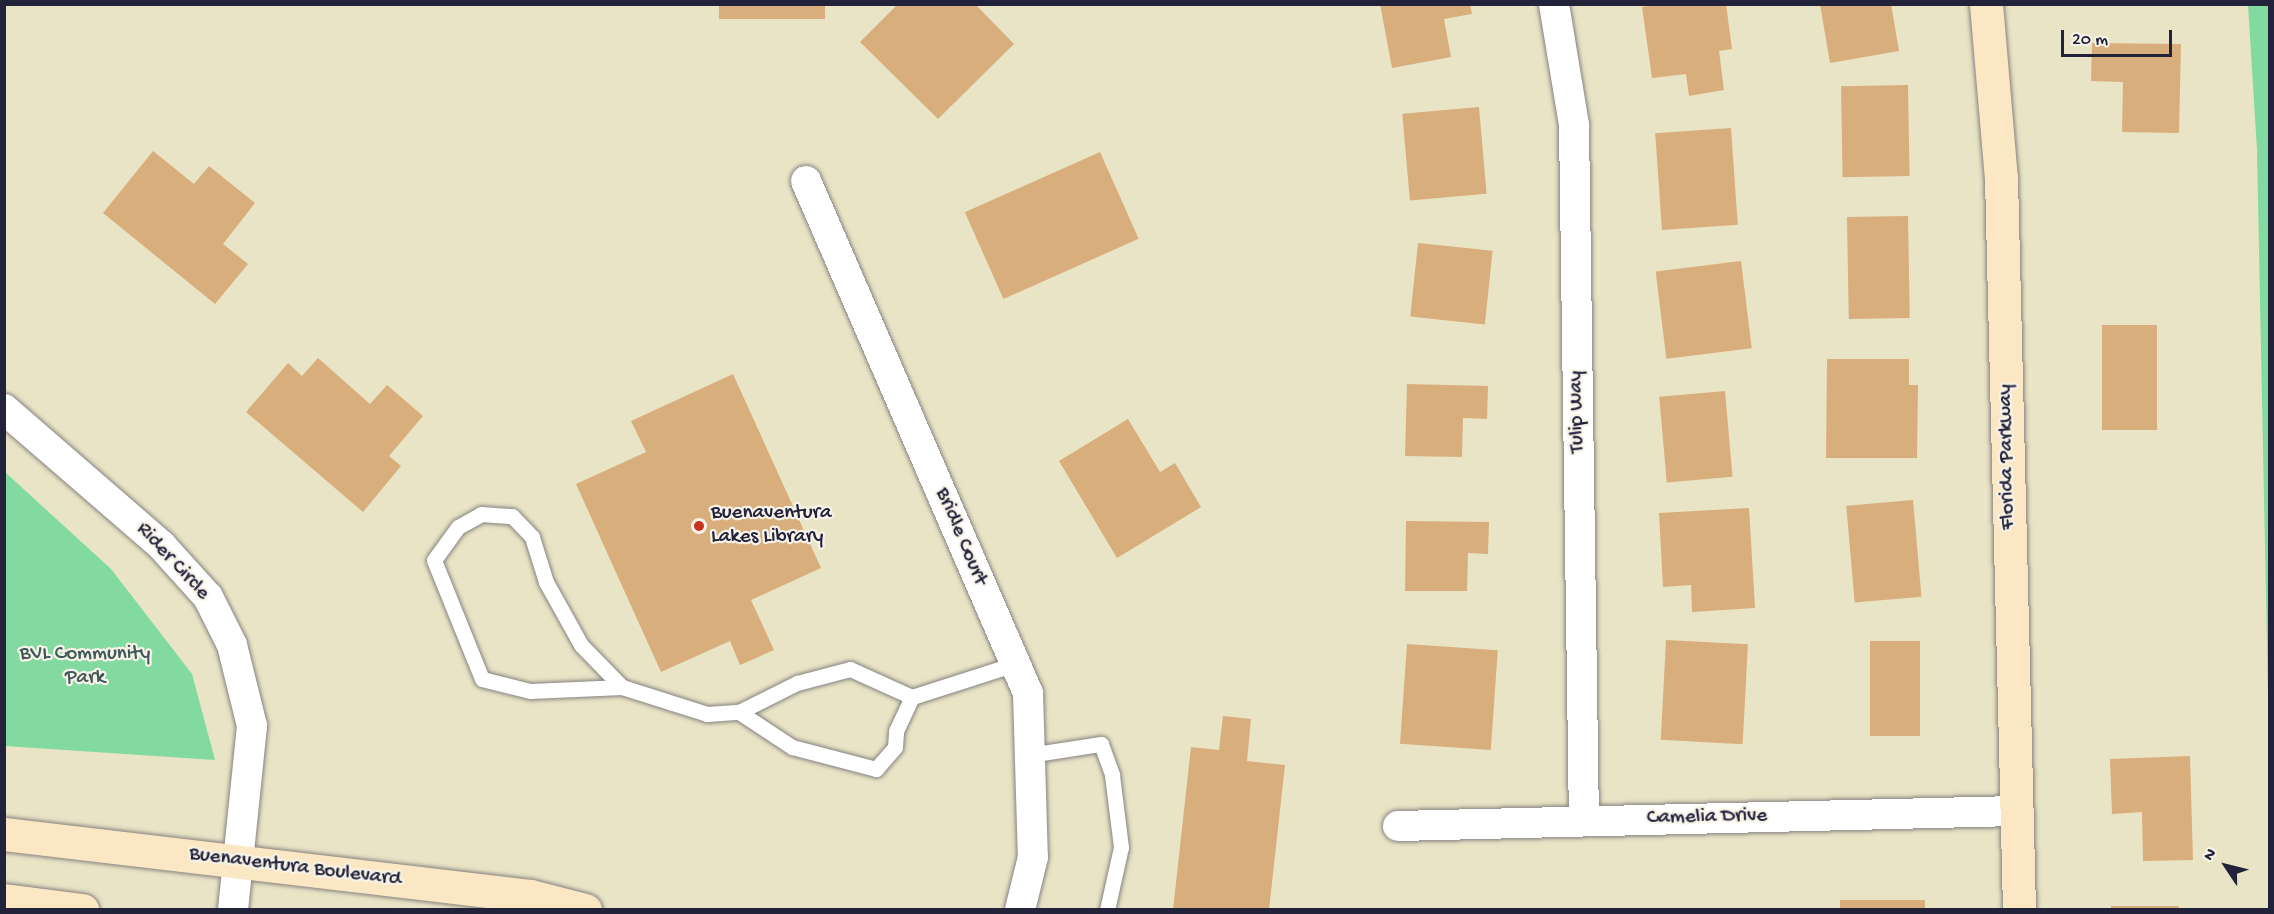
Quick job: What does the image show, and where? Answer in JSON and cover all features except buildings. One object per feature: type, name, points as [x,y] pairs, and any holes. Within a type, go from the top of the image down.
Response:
[{"type":"street","name":"Tulip Way","points":[[1554,4],[1574,125],[1584,821]]},
{"type":"street","name":"Florida Parkway","points":[[1986,4],[2001,178],[2019,909]]},
{"type":"street","name":"Bridle Court","points":[[806,181],[1028,693],[1033,857],[1020,909]]},
{"type":"street","name":"Rider Circle","points":[[4,409],[161,545],[208,597],[232,645],[252,726],[233,909]]},
{"type":"street","name":"Camelia Drive","points":[[1398,826],[2017,811]]},
{"type":"street","name":"Buenaventura Boulevard","points":[[4,834],[531,897],[585,909]]},
{"type":"street","points":[[4,900],[82,909]]},
{"type":"lane","points":[[622,687],[581,645],[546,582],[532,537],[512,516],[481,514],[458,527],[434,560],[482,679],[530,691],[622,687],[707,714],[739,712],[797,683],[850,669],[912,697],[1015,664]]},
{"type":"lane","points":[[739,712],[792,747],[876,770],[895,747],[896,731],[912,697]]},
{"type":"lane","points":[[1029,755],[1101,744],[1112,776],[1121,847],[1107,909]]},
{"type":"green space","points":[[2248,5],[2270,5],[2269,746],[2257,150]]},
{"type":"green space","name":"BVL Community Park","points":[[5,472],[111,569],[192,674],[215,760],[5,746]]},
{"type":"place","name":"Buenaventura Lakes Library","points":[[699,526]]}]
